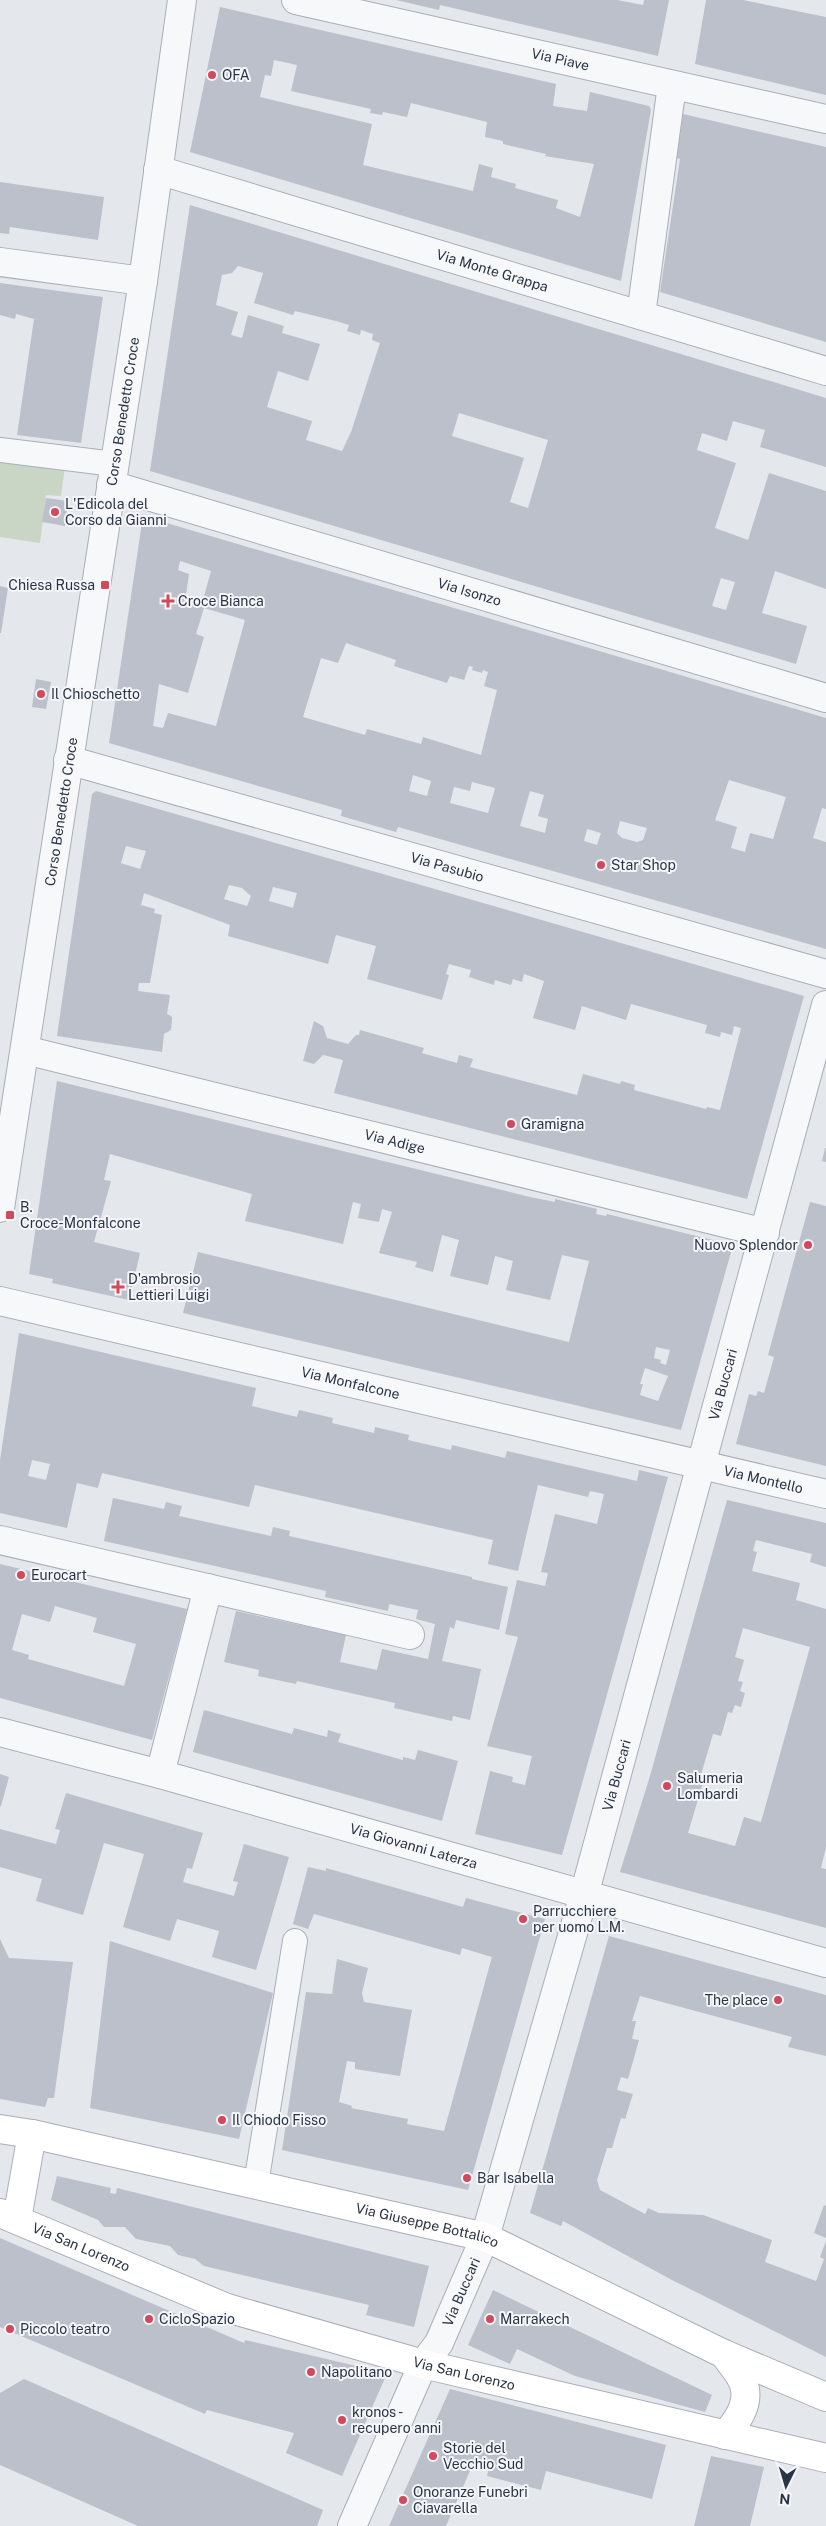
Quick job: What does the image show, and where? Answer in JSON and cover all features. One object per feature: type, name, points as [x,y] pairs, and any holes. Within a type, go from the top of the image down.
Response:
[{"type":"main road","name":"Via Giuseppe Bottalico","points":[[0,2130],[32,2134],[485,2237],[724,2354],[826,2397]]},
{"type":"main road","points":[[9,2216],[32,2134]]},
{"type":"main road","name":"Via San Lorenzo","points":[[9,2216],[227,2308],[423,2364],[826,2458]]},
{"type":"main road","points":[[724,2354],[744,2385],[745,2402],[739,2419],[725,2435]]},
{"type":"street","name":"Corso Benedetto Croce","points":[[0,1208],[7,1117],[24,1050],[143,281],[182,0]]},
{"type":"street","name":"Via Piave","points":[[296,0],[826,119]]},
{"type":"street","points":[[641,316],[672,84]]},
{"type":"street","name":"Via Monte Grappa","points":[[158,170],[826,371]]},
{"type":"street","points":[[0,262],[143,281]]},
{"type":"street","points":[[0,450],[113,475]]},
{"type":"street","name":"Via Isonzo","points":[[113,475],[826,698]]},
{"type":"street","name":"Via Pasubio","points":[[68,760],[826,974]]},
{"type":"street","name":"Via Buccari","points":[[352,2526],[423,2364],[439,2343],[485,2237],[584,1895],[826,1005]]},
{"type":"street","name":"Via Adige","points":[[24,1050],[765,1233]]},
{"type":"street","name":"Via Monfalcone","points":[[0,1301],[701,1466]]},
{"type":"street","name":"Via Montello","points":[[701,1466],[826,1494]]},
{"type":"street","points":[[0,1540],[410,1635]]},
{"type":"street","points":[[160,1774],[208,1588]]},
{"type":"street","name":"Via Giovanni Laterza","points":[[0,1732],[160,1774],[826,1963]]},
{"type":"street","points":[[256,2184],[295,1941]]},
{"type":"green space","points":[[0,458],[65,466],[61,496],[46,495],[40,543],[0,537]]},
{"type":"building","points":[[396,0],[617,0],[643,5],[644,0],[669,0],[658,56],[440,5],[439,10]]},
{"type":"building","points":[[706,0],[743,0],[826,17],[826,95],[695,64]]},
{"type":"building","points":[[220,7],[556,84],[553,106],[587,111],[590,92],[649,106],[651,110],[621,281],[190,152]],"holes":[[[274,60],[297,65],[291,91],[371,109],[370,113],[382,115],[383,112],[407,117],[411,103],[487,122],[485,137],[503,141],[503,144],[546,154],[545,156],[594,164],[580,217],[556,208],[558,200],[515,188],[516,184],[491,177],[493,168],[479,164],[473,191],[363,165],[372,124],[260,97],[265,75],[271,76]]]},
{"type":"building","points":[[683,114],[826,147],[826,342],[660,292],[680,159],[677,158]]},
{"type":"building","points":[[0,182],[104,197],[98,240],[10,227],[9,234],[0,233]]},
{"type":"building","points":[[190,205],[826,398],[826,467],[760,447],[765,430],[733,421],[727,441],[702,433],[697,450],[736,463],[715,528],[748,540],[769,473],[826,491],[826,589],[775,571],[762,613],[807,626],[796,664],[150,471]],"holes":[[[238,266],[263,273],[254,303],[293,315],[295,311],[349,325],[347,331],[360,335],[361,330],[373,334],[372,340],[380,343],[351,432],[342,451],[306,440],[312,421],[267,407],[278,371],[308,381],[320,344],[282,333],[284,326],[248,315],[242,338],[231,335],[238,312],[216,305],[222,275],[232,273]],[[459,413],[548,440],[528,508],[510,502],[524,458],[452,436]],[[721,578],[735,582],[726,610],[712,606]]]},
{"type":"building","points":[[0,283],[103,297],[81,443],[17,435],[34,319],[16,314],[15,319],[0,315]]},
{"type":"building","name":"L'Edicola del Corso da Gianni","points":[[46,498],[68,501],[65,526],[42,522]]},
{"type":"building","points":[[143,516],[826,718],[826,809],[822,808],[813,838],[826,842],[826,949],[398,827],[396,832],[341,816],[342,810],[109,743]],"holes":[[[180,561],[211,571],[201,607],[185,602],[189,574],[178,570]],[[204,608],[245,620],[216,726],[168,713],[163,728],[153,726],[159,684],[188,693],[204,637],[196,634]],[[346,643],[396,660],[394,666],[447,683],[450,676],[464,680],[469,666],[473,667],[472,670],[482,673],[483,670],[488,672],[484,686],[497,690],[481,755],[423,737],[421,744],[367,729],[365,735],[303,717],[321,658],[338,663]],[[413,775],[431,781],[427,796],[409,791]],[[729,780],[786,797],[773,839],[750,833],[745,852],[731,848],[737,827],[715,820]],[[472,782],[495,788],[488,813],[450,803],[454,787],[470,791]],[[530,791],[544,795],[538,816],[548,819],[545,833],[520,826]],[[620,821],[647,828],[643,840],[637,842],[622,838],[617,833]],[[587,829],[601,833],[597,845],[584,841]]]},
{"type":"building","points":[[0,586],[8,588],[1,633],[0,633]]},
{"type":"building","name":"Il Chioschetto","points":[[36,679],[51,682],[46,709],[32,707]]},
{"type":"building","points":[[96,791],[804,996],[747,1199],[334,1093],[343,1060],[323,1055],[314,1064],[303,1061],[314,1021],[323,1026],[327,1038],[348,1044],[356,1035],[359,1035],[360,1030],[424,1048],[422,1053],[457,1063],[459,1055],[473,1059],[470,1067],[577,1095],[583,1074],[620,1084],[621,1081],[635,1085],[634,1090],[706,1109],[707,1107],[720,1110],[741,1028],[734,1026],[732,1035],[721,1032],[720,1037],[705,1033],[707,1025],[631,1004],[626,1020],[582,1006],[575,1030],[533,1018],[544,981],[524,974],[522,982],[513,979],[511,985],[495,980],[494,985],[469,977],[471,970],[449,964],[446,974],[449,975],[442,1000],[367,979],[376,946],[336,935],[328,964],[228,936],[230,925],[144,893],[141,905],[155,909],[154,913],[162,915],[150,983],[139,983],[138,991],[170,995],[167,1014],[172,1017],[171,1030],[164,1034],[162,1052],[57,1036],[92,794]],"holes":[[[126,846],[146,851],[140,869],[121,863]],[[229,885],[242,888],[251,896],[247,906],[224,899]],[[273,887],[297,893],[293,908],[269,901]]]},
{"type":"building","points":[[57,1081],[530,1197],[555,1202],[555,1199],[597,1209],[596,1214],[606,1216],[607,1214],[733,1245],[681,1430],[183,1313],[198,1252],[569,1342],[589,1261],[562,1255],[550,1300],[506,1290],[513,1261],[495,1256],[488,1285],[450,1276],[459,1240],[442,1235],[433,1272],[415,1267],[417,1262],[379,1253],[392,1212],[382,1209],[379,1222],[358,1218],[361,1204],[353,1202],[343,1244],[245,1221],[252,1194],[110,1154],[104,1180],[111,1181],[94,1242],[140,1253],[129,1300],[52,1283],[53,1279],[29,1274]],"holes":[[[656,1347],[670,1350],[666,1365],[660,1363],[661,1360],[654,1358]],[[645,1368],[668,1376],[658,1401],[640,1395],[643,1384],[640,1384]]]},
{"type":"building","points":[[826,1148],[826,1162],[822,1161]]},
{"type":"building","points":[[810,1202],[826,1206],[826,1466],[736,1444],[749,1394],[756,1396],[758,1391],[764,1393],[774,1357],[768,1355]]},
{"type":"building","points":[[19,1333],[256,1388],[252,1406],[297,1417],[299,1410],[333,1418],[332,1423],[374,1433],[375,1427],[409,1435],[408,1440],[451,1450],[452,1445],[505,1458],[507,1451],[637,1481],[639,1470],[668,1477],[562,1855],[475,1834],[490,1771],[513,1777],[512,1782],[525,1785],[532,1756],[487,1746],[518,1637],[505,1634],[517,1580],[545,1586],[548,1573],[541,1572],[555,1514],[597,1524],[604,1494],[590,1491],[588,1497],[538,1485],[518,1571],[488,1564],[493,1540],[255,1485],[249,1507],[102,1473],[98,1488],[77,1483],[67,1528],[0,1513],[0,1460]],"holes":[[[32,1460],[50,1464],[46,1480],[28,1476]]]},
{"type":"building","points":[[113,1498],[164,1509],[166,1502],[182,1506],[179,1516],[271,1536],[273,1527],[290,1531],[289,1536],[472,1577],[472,1579],[508,1587],[499,1630],[456,1620],[454,1629],[450,1627],[442,1661],[481,1669],[470,1720],[453,1716],[452,1721],[394,1708],[395,1703],[297,1681],[296,1684],[258,1676],[259,1670],[224,1662],[236,1611],[346,1635],[340,1662],[377,1670],[382,1649],[428,1659],[435,1624],[416,1619],[418,1610],[389,1604],[388,1611],[325,1597],[326,1591],[104,1541]]},
{"type":"building","points":[[727,1500],[826,1523],[826,1567],[810,1562],[812,1554],[756,1540],[753,1551],[757,1552],[752,1571],[800,1583],[796,1600],[826,1609],[826,1847],[821,1868],[826,1869],[826,1928],[620,1872],[650,1776]],"holes":[[[743,1628],[810,1647],[761,1822],[744,1817],[735,1846],[688,1833],[704,1779],[700,1778],[713,1734],[721,1736],[728,1712],[732,1713],[735,1705],[741,1707],[745,1693],[740,1691],[743,1682],[738,1681],[744,1660],[735,1657]]]},
{"type":"building","points":[[0,1564],[187,1609],[152,1740],[0,1698]],"holes":[[[55,1606],[97,1618],[93,1632],[136,1644],[124,1686],[28,1659],[29,1655],[12,1650],[22,1614],[50,1622]]]},
{"type":"building","points":[[204,1710],[292,1734],[294,1728],[327,1737],[328,1730],[341,1734],[338,1742],[403,1760],[403,1757],[415,1760],[418,1750],[458,1761],[442,1821],[193,1752]]},
{"type":"building","points":[[0,1774],[9,1777],[1,1806],[0,1806]]},
{"type":"building","points":[[66,1793],[203,1833],[192,1869],[187,1868],[183,1882],[234,1896],[238,1882],[233,1881],[244,1844],[289,1857],[256,1970],[212,1957],[219,1931],[177,1919],[170,1941],[123,1927],[144,1854],[104,1843],[83,1915],[36,1901],[42,1879],[0,1867],[0,1829],[56,1844],[60,1830],[55,1829]]},
{"type":"building","points":[[308,1867],[326,1871],[326,1868],[463,1907],[466,1898],[545,1919],[468,2190],[282,2150],[306,1992],[332,1994],[337,1959],[368,1968],[362,1993],[364,2002],[412,2010],[400,2076],[355,2069],[355,2062],[347,2061],[339,2102],[352,2106],[351,2108],[408,2119],[407,2124],[444,2131],[492,1957],[462,1948],[460,1955],[314,1914],[308,1929],[293,1924]]},
{"type":"building","points":[[609,1936],[826,1995],[826,2056],[788,2047],[792,2037],[640,1996],[632,2021],[636,2021],[632,2039],[639,2040],[628,2079],[621,2077],[617,2090],[633,2094],[625,2119],[621,2118],[612,2148],[607,2148],[597,2180],[600,2190],[645,2214],[648,2208],[659,2213],[703,2215],[772,2240],[765,2262],[816,2281],[824,2259],[820,2257],[826,2241],[826,2357],[672,2280],[563,2221],[561,2226],[530,2213]]},
{"type":"building","points":[[0,1939],[9,1958],[73,1962],[54,2098],[48,2098],[45,2107],[0,2099]]},
{"type":"building","points":[[110,1941],[273,1993],[239,2139],[90,2108]]},
{"type":"building","points":[[57,2176],[111,2188],[110,2193],[116,2194],[117,2188],[429,2266],[414,2327],[366,2315],[369,2305],[204,2266],[195,2259],[178,2255],[170,2246],[136,2239],[125,2227],[104,2227],[98,2220],[51,2200]]},
{"type":"building","points":[[824,2205],[826,2206],[826,2238],[814,2233]]},
{"type":"building","points":[[0,2238],[244,2343],[245,2340],[382,2372],[385,2378],[342,2476],[286,2453],[294,2433],[207,2410],[205,2414],[0,2327]]},
{"type":"building","points":[[493,2290],[712,2395],[705,2412],[575,2376],[517,2349],[510,2364],[468,2345]]},
{"type":"building","points":[[24,2379],[323,2510],[317,2526],[138,2526],[0,2465],[0,2393]]},
{"type":"building","points":[[450,2389],[666,2445],[652,2499],[546,2471],[541,2490],[487,2476],[489,2468],[473,2464],[446,2526],[389,2526]]},
{"type":"building","points":[[711,2456],[764,2467],[750,2526],[694,2526]]},
{"type":"place","name":"OFA","points":[[212,75]]},
{"type":"place","name":"L'Edicola del Corso da Gianni","points":[[55,512]]},
{"type":"place","name":"Chiesa Russa","points":[[105,585]]},
{"type":"place","name":"Croce Bianca","points":[[168,601]]},
{"type":"place","name":"Il Chioschetto","points":[[41,694]]},
{"type":"place","name":"Star Shop","points":[[601,865]]},
{"type":"place","name":"Gramigna","points":[[511,1124]]},
{"type":"place","name":"B. Croce-Monfalcone","points":[[10,1215]]},
{"type":"place","name":"Nuovo Splendor","points":[[808,1245]]},
{"type":"place","name":"D'ambrosio Lettieri Luigi","points":[[118,1287]]},
{"type":"place","name":"Eurocart","points":[[21,1575]]},
{"type":"place","name":"Salumeria Lombardi","points":[[667,1786]]},
{"type":"place","name":"Parrucchiere per uomo L.M.","points":[[523,1919]]},
{"type":"place","name":"The place","points":[[778,2000]]},
{"type":"place","name":"Il Chiodo Fisso","points":[[222,2120]]},
{"type":"place","name":"Bar Isabella","points":[[467,2178]]},
{"type":"place","name":"CicloSpazio","points":[[149,2319]]},
{"type":"place","name":"Marrakech","points":[[490,2319]]},
{"type":"place","name":"Piccolo teatro","points":[[10,2329]]},
{"type":"place","name":"Napolitano","points":[[311,2372]]},
{"type":"place","name":"kronos - recupero anni","points":[[342,2420]]},
{"type":"place","name":"Storie del Vecchio Sud","points":[[433,2456]]},
{"type":"place","name":"Onoranze Funebri Ciavarella","points":[[403,2500]]}]
